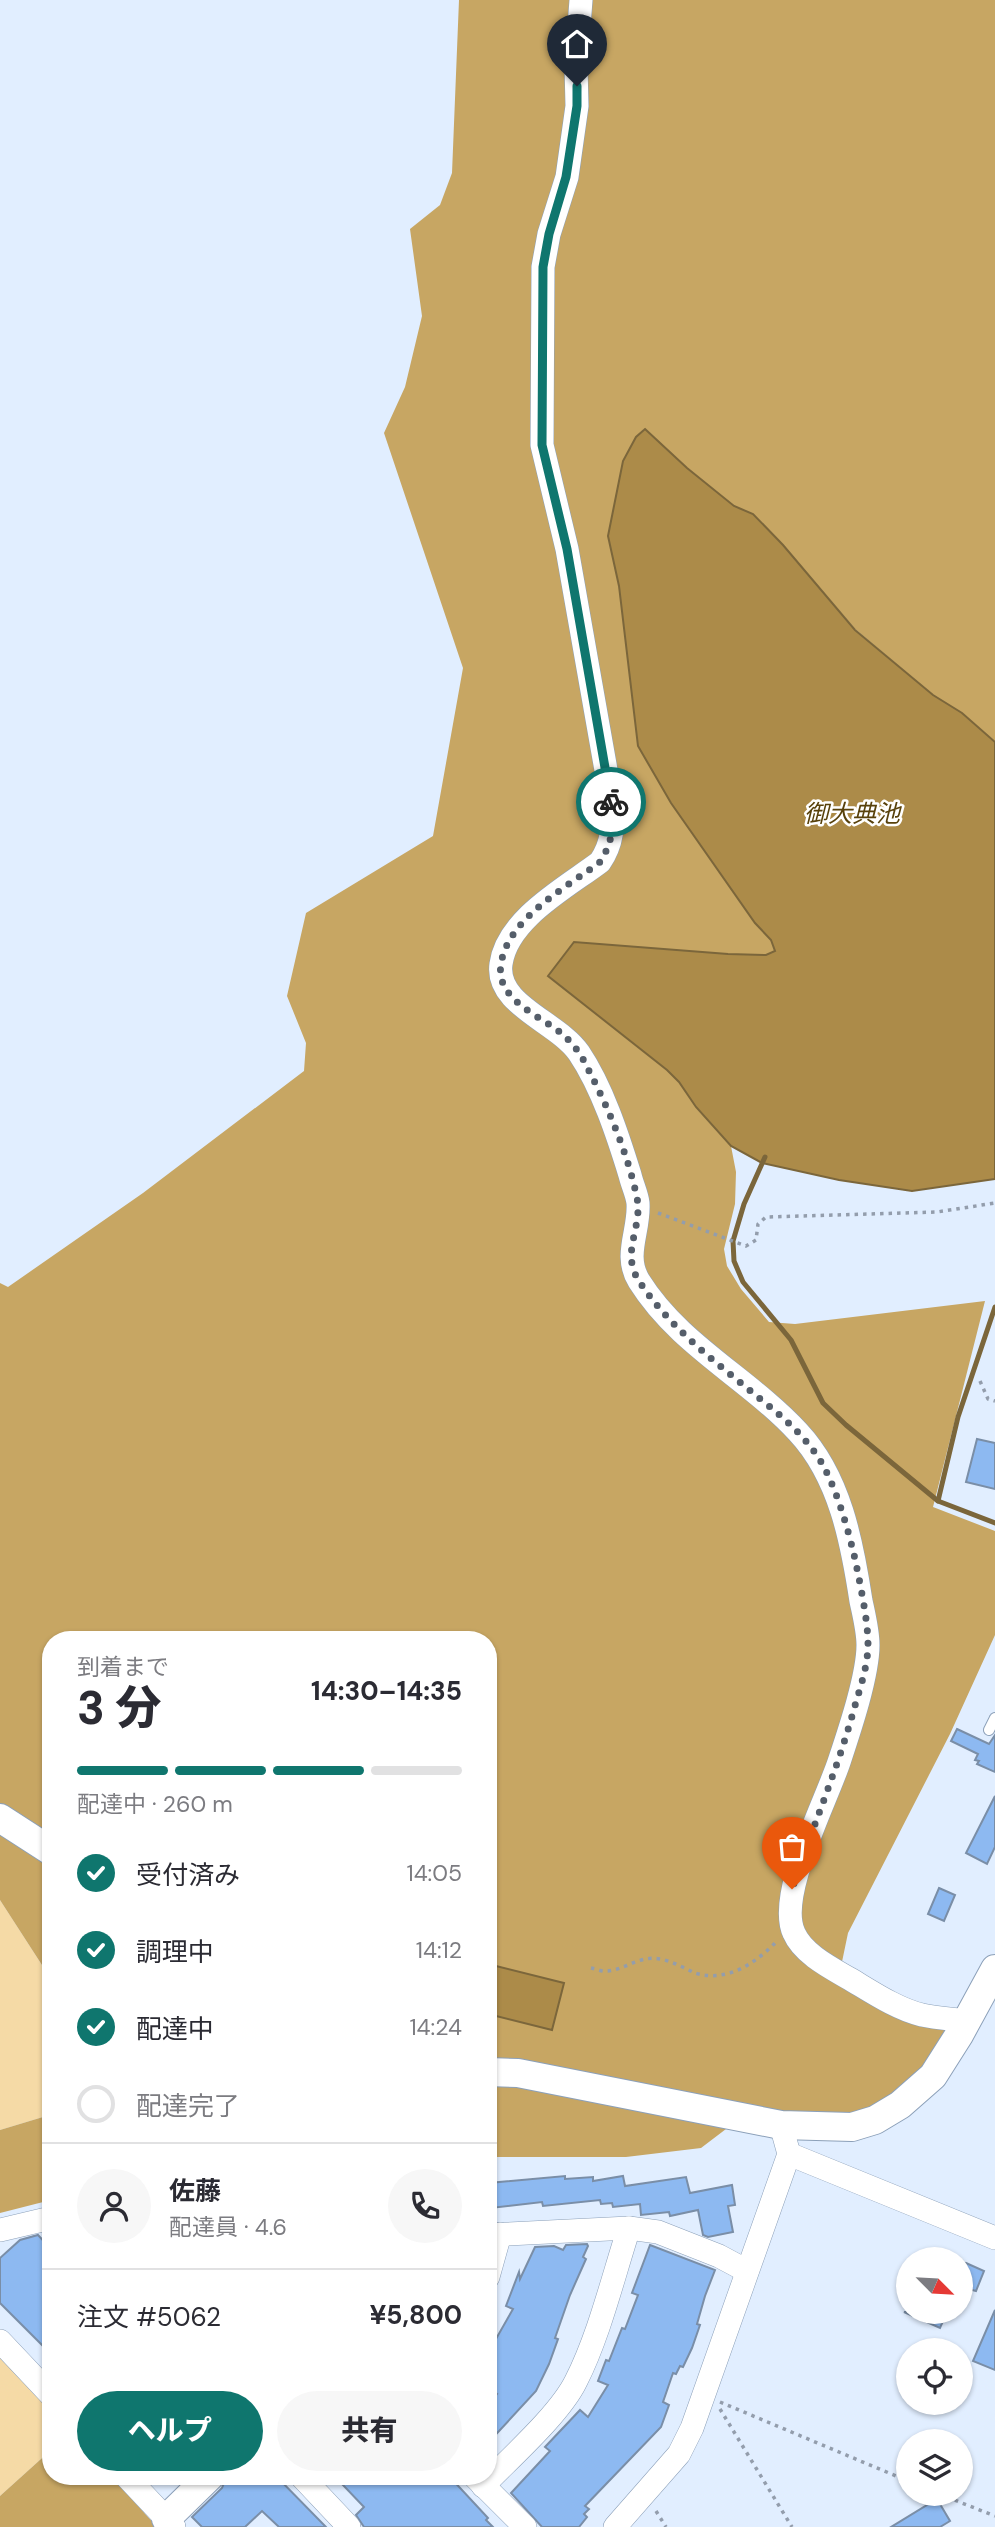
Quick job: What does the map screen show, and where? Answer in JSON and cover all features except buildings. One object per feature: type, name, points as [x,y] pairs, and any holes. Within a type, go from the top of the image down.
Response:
[{"type":"street","points":[[581,0],[576,66],[577,106],[566,177],[549,234],[543,267],[542,445],[567,549],[612,804],[613,830],[609,849],[600,862],[521,922],[504,950],[500,968],[505,989],[513,999],[564,1036],[587,1066],[622,1149],[638,1201],[630,1257],[637,1278],[662,1313],[697,1347],[799,1433],[823,1465],[855,1559],[868,1643],[866,1666],[840,1759],[792,1889],[790,1912],[794,1933],[809,1951],[828,1966],[876,1994],[920,2015],[966,2021]]},
{"type":"street","points":[[0,1818],[42,1845]]},
{"type":"street","points":[[497,2072],[518,2073],[781,2125],[852,2127],[875,2120],[900,2105],[933,2076],[995,1969]]},
{"type":"street","points":[[615,2527],[679,2454],[696,2417],[789,2154],[781,2125]]},
{"type":"street","points":[[789,2154],[995,2238]]},
{"type":"street","points":[[0,2230],[42,2220]]},
{"type":"street","points":[[497,2235],[629,2228],[659,2232],[719,2256],[747,2271]]},
{"type":"street","points":[[497,2464],[554,2412],[576,2383],[629,2228]]},
{"type":"street","points":[[0,2341],[42,2385]]},
{"type":"street","points":[[134,2485],[170,2523],[202,2485]]},
{"type":"street","points":[[310,2485],[349,2527]]},
{"type":"street","points":[[483,2485],[524,2527]]},
{"type":"lane","points":[[989,1730],[995,1718]]},
{"type":"path","points":[[637,1209],[651,1210],[746,1246],[756,1240],[758,1224],[766,1217],[937,1212],[995,1203]]},
{"type":"path","points":[[980,1381],[988,1399],[995,1401]]},
{"type":"path","points":[[591,1968],[608,1971],[641,1959],[660,1959],[713,1976],[732,1972],[756,1961],[792,1924]]},
{"type":"path","points":[[792,2527],[715,2400],[896,2476]]},
{"type":"path","points":[[970,2506],[995,2516]]},
{"type":"shaded area","points":[[459,0],[995,0],[995,742],[962,713],[933,695],[855,629],[753,514],[734,506],[644,429],[623,461],[608,536],[619,586],[638,746],[671,803],[755,923],[771,940],[775,952],[766,955],[728,954],[574,942],[592,1011],[667,1070],[731,1146],[736,1172],[735,1204],[724,1249],[727,1266],[741,1289],[769,1322],[795,1324],[985,1301],[933,1507],[995,1531],[995,1635],[950,1734],[848,1933],[838,1981],[945,2026],[953,2035],[933,2067],[856,2119],[751,2110],[701,2148],[626,2157],[497,2157],[497,1631],[42,1631],[42,1965],[0,1900],[0,1283],[8,1287],[143,1193],[304,1071],[306,1043],[287,996],[306,913],[433,836],[463,668],[384,433],[405,387],[422,316],[410,229],[440,205],[452,173]]},
{"type":"shaded area","points":[[0,1900],[42,1965],[42,2117],[0,2130]]},
{"type":"shaded area","points":[[42,2117],[42,2202],[0,2213],[0,2130]]},
{"type":"shaded area","points":[[0,2354],[42,2401],[42,2458],[0,2496]]},
{"type":"shaded area","points":[[42,2458],[42,2485],[119,2485],[157,2527],[0,2527],[0,2496]]},
{"type":"water","name":"御大典池","points":[[645,429],[734,506],[753,514],[855,630],[995,742],[995,1179],[912,1191],[839,1180],[762,1163],[731,1146],[667,1070],[548,976],[574,942],[728,954],[766,955],[775,951],[771,940],[755,923],[671,803],[638,746],[619,586],[608,536],[623,461],[636,437]]},
{"type":"water","points":[[497,1966],[564,1983],[552,2030],[497,2016]]},
{"type":"waterway","points":[[765,1157],[744,1204],[733,1241],[734,1261],[743,1282],[791,1340],[823,1403],[846,1425],[938,1501],[995,1523]]},
{"type":"waterway","points":[[938,1501],[958,1417],[995,1307]]},
{"type":"way so far","points":[[611,802],[613,830],[609,849],[600,862],[521,922],[504,950],[500,968],[505,989],[513,999],[564,1036],[577,1050],[600,1095],[622,1149],[638,1201],[630,1257],[637,1278],[662,1313],[697,1347],[799,1433],[823,1465],[837,1500],[855,1559],[868,1643],[866,1666],[840,1759],[792,1889]]},
{"type":"route","points":[[577,86],[577,106],[566,177],[549,234],[543,267],[542,445],[567,549],[611,802]]}]
